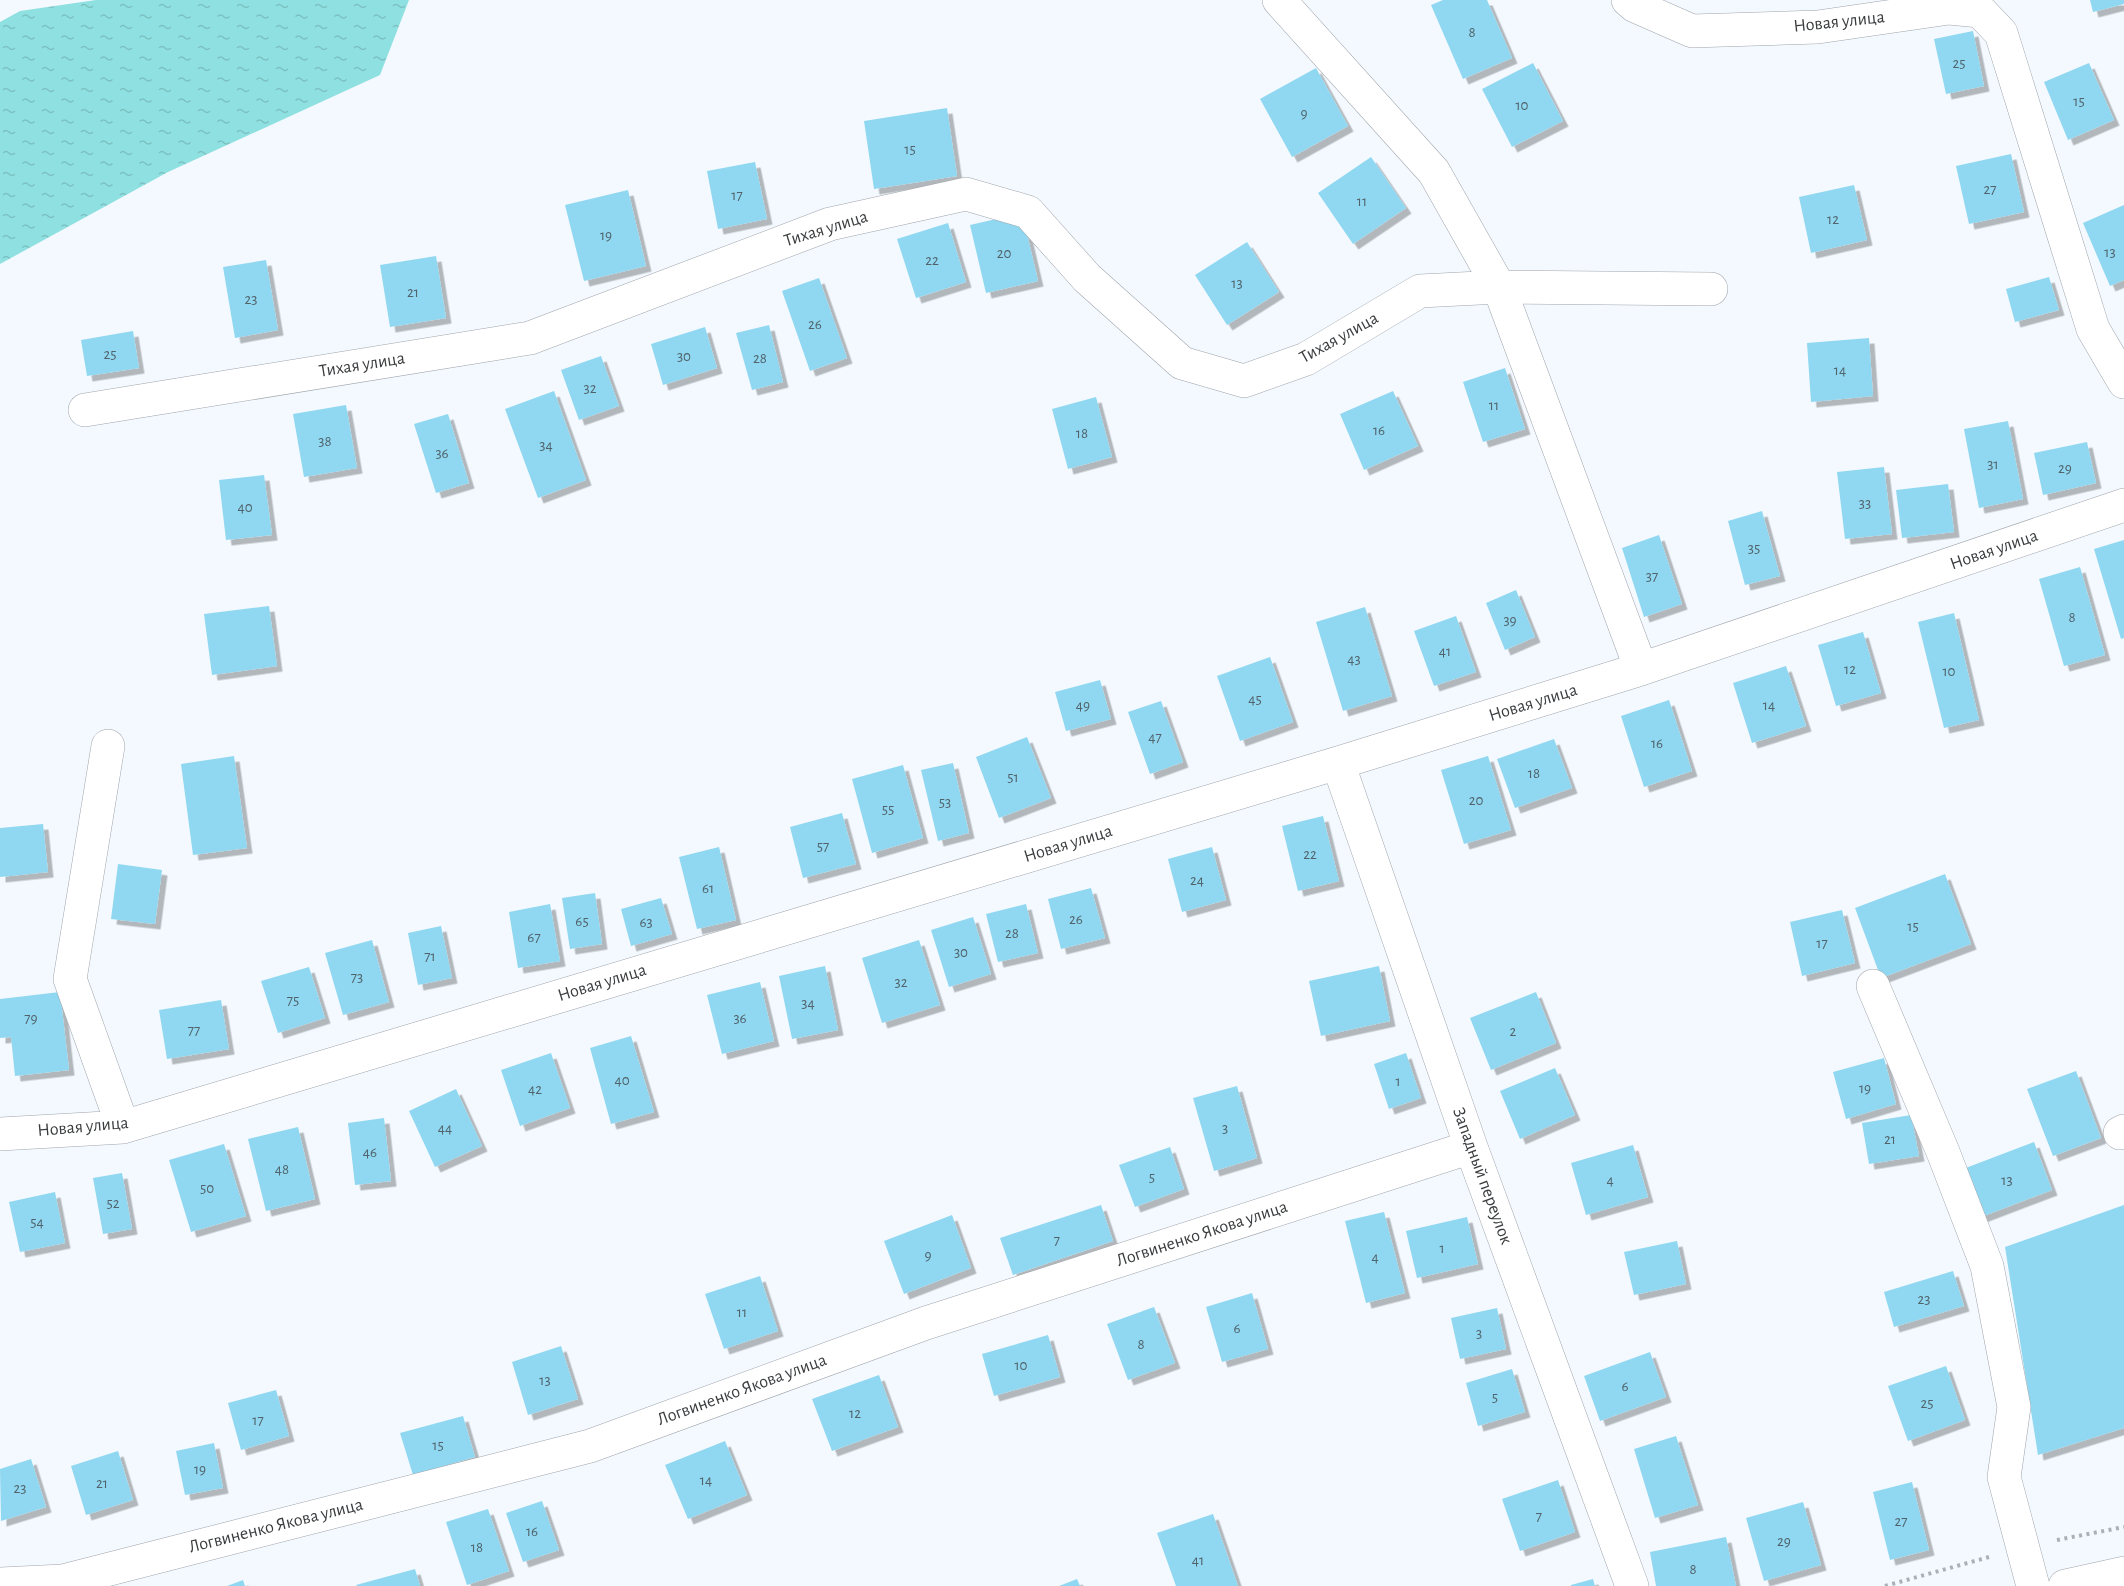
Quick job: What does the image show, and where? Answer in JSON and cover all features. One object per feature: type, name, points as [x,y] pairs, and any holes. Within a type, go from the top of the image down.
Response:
[{"type":"street","points":[[1279,0],[1434,172],[1499,287],[1641,669]]},
{"type":"street","name":"Новая улица","points":[[1628,0],[1635,6],[1692,31],[1818,27],[1950,8],[1980,11],[2001,33],[2093,329],[2124,382]]},
{"type":"street","name":"Тихая улица","points":[[85,410],[530,338],[830,224],[966,194],[1028,212],[1087,278],[1182,363],[1244,381],[1306,359],[1420,291],[1499,287],[1711,290]]},
{"type":"street","name":"Новая улица","points":[[0,1134],[123,1126],[1338,763],[1641,669],[2124,506]]},
{"type":"street","points":[[108,746],[70,979],[123,1126]]},
{"type":"street","name":"Западный переулок","points":[[1338,763],[1471,1148],[1632,1586]]},
{"type":"street","points":[[1873,986],[1943,1152],[1987,1266],[2014,1407],[2004,1478],[2033,1586]]},
{"type":"street","name":"Логвиненко Якова улица","points":[[0,1584],[63,1581],[590,1446],[927,1323],[1471,1148]]},
{"type":"street","points":[[2065,1586],[2124,1573]]},
{"type":"water","points":[[96,0],[409,0],[380,75],[168,172],[0,264],[0,22],[20,11]]},
{"type":"building","points":[[1443,0],[1487,0],[1512,58],[1463,79],[1431,5]]},
{"type":"building","points":[[2090,0],[2124,0],[2124,4],[2093,12]]},
{"type":"building","points":[[1973,31],[1984,86],[1946,94],[1934,39]]},
{"type":"building","points":[[1533,63],[1563,121],[1512,147],[1482,89]]},
{"type":"building","points":[[2089,63],[2114,120],[2068,140],[2044,82]]},
{"type":"building","points":[[1316,68],[1348,126],[1292,157],[1260,99]]},
{"type":"building","points":[[947,108],[957,176],[874,189],[864,121]]},
{"type":"building","points":[[2011,154],[2024,212],[1969,224],[1956,166]]},
{"type":"building","points":[[1371,157],[1406,208],[1353,244],[1318,193]]},
{"type":"building","points":[[755,162],[767,219],[718,229],[707,171]]},
{"type":"building","points":[[1854,185],[1867,240],[1811,253],[1799,197]]},
{"type":"building","points":[[628,190],[646,266],[584,281],[565,205]]},
{"type":"building","points":[[2124,205],[2124,280],[2110,286],[2083,223]]},
{"type":"building","points":[[1022,213],[1038,281],[986,293],[970,225]]},
{"type":"building","points":[[948,223],[966,282],[916,298],[897,239]]},
{"type":"building","points":[[1247,242],[1279,292],[1227,325],[1195,275]]},
{"type":"building","points":[[436,256],[446,318],[390,327],[380,265]]},
{"type":"building","points":[[266,260],[278,330],[235,338],[223,267]]},
{"type":"building","points":[[2049,277],[2059,310],[2015,322],[2006,289]]},
{"type":"building","points":[[819,278],[847,358],[810,371],[782,291]]},
{"type":"building","points":[[769,325],[783,382],[752,390],[736,333]]},
{"type":"building","points":[[705,327],[717,368],[663,385],[651,344]]},
{"type":"building","points":[[133,331],[139,368],[87,376],[81,340]]},
{"type":"building","points":[[1869,338],[1873,396],[1811,402],[1807,343]]},
{"type":"building","points":[[601,356],[619,406],[579,420],[561,370]]},
{"type":"building","points":[[1505,368],[1525,429],[1483,442],[1463,382]]},
{"type":"building","points":[[554,391],[586,480],[538,498],[505,409]]},
{"type":"building","points":[[1393,391],[1418,446],[1364,470],[1340,414]]},
{"type":"building","points":[[1096,397],[1112,457],[1068,469],[1052,409]]},
{"type":"building","points":[[346,405],[357,468],[304,477],[293,414]]},
{"type":"building","points":[[448,414],[469,483],[436,493],[414,424]]},
{"type":"building","points":[[2008,421],[2023,499],[1979,508],[1964,429]]},
{"type":"building","points":[[2087,442],[2096,483],[2043,495],[2034,453]]},
{"type":"building","points":[[1884,467],[1892,534],[1845,539],[1837,472]]},
{"type":"building","points":[[264,475],[272,535],[226,540],[219,480]]},
{"type":"building","points":[[1948,484],[1954,532],[1902,538],[1896,490]]},
{"type":"building","points":[[1762,511],[1780,576],[1745,585],[1728,521]]},
{"type":"building","points":[[1659,535],[1682,604],[1644,617],[1622,548]]},
{"type":"building","points":[[2124,540],[2124,638],[2121,639],[2094,549]]},
{"type":"building","points":[[2080,567],[2105,655],[2064,666],[2039,579]]},
{"type":"building","points":[[1516,590],[1535,637],[1505,650],[1486,603]]},
{"type":"building","points":[[269,606],[277,666],[212,675],[204,614]]},
{"type":"building","points":[[1365,607],[1392,696],[1343,711],[1316,622]]},
{"type":"building","points":[[1954,613],[1979,720],[1944,728],[1918,622]]},
{"type":"building","points":[[1456,616],[1476,672],[1434,686],[1414,631]]},
{"type":"building","points":[[1863,632],[1881,693],[1836,706],[1818,645]]},
{"type":"building","points":[[1270,657],[1293,722],[1240,741],[1217,676]]},
{"type":"building","points":[[1786,666],[1806,726],[1752,743],[1733,683]]},
{"type":"building","points":[[1100,680],[1111,719],[1066,731],[1055,692]]},
{"type":"building","points":[[1669,700],[1692,771],[1644,787],[1621,716]]},
{"type":"building","points":[[1161,701],[1183,762],[1150,774],[1128,712]]},
{"type":"building","points":[[1027,737],[1051,798],[999,818],[976,757]]},
{"type":"building","points":[[1554,739],[1572,788],[1515,808],[1497,759]]},
{"type":"building","points":[[234,756],[247,848],[193,855],[181,764]]},
{"type":"building","points":[[1488,756],[1511,830],[1464,844],[1441,770]]},
{"type":"building","points":[[953,763],[969,833],[938,841],[921,770]]},
{"type":"building","points":[[903,765],[923,838],[872,853],[852,779]]},
{"type":"building","points":[[842,813],[856,864],[803,878],[790,827]]},
{"type":"building","points":[[1323,816],[1339,881],[1298,891],[1282,826]]},
{"type":"building","points":[[43,824],[48,872],[0,877],[0,828]]},
{"type":"building","points":[[719,847],[736,920],[697,929],[679,857]]},
{"type":"building","points":[[1212,847],[1226,900],[1182,912],[1168,859]]},
{"type":"building","points":[[118,864],[162,870],[155,924],[111,919]]},
{"type":"building","points":[[1945,874],[1971,944],[1881,978],[1855,908]]},
{"type":"building","points":[[1091,888],[1105,938],[1061,949],[1048,899]]},
{"type":"building","points":[[595,893],[602,944],[570,949],[562,898]]},
{"type":"building","points":[[661,898],[672,934],[631,946],[621,909]]},
{"type":"building","points":[[550,904],[560,961],[518,968],[509,912]]},
{"type":"building","points":[[1026,904],[1038,953],[998,962],[986,914]]},
{"type":"building","points":[[1842,910],[1855,963],[1802,976],[1790,922]]},
{"type":"building","points":[[973,917],[991,974],[949,987],[931,930]]},
{"type":"building","points":[[441,926],[452,978],[418,985],[408,933]]},
{"type":"building","points":[[372,940],[389,1002],[343,1015],[325,953]]},
{"type":"building","points":[[919,940],[940,1005],[882,1023],[862,958]]},
{"type":"building","points":[[825,966],[838,1030],[792,1039],[779,976]]},
{"type":"building","points":[[1379,966],[1390,1021],[1321,1036],[1309,981]]},
{"type":"building","points":[[309,967],[325,1018],[278,1033],[261,981]]},
{"type":"building","points":[[760,982],[774,1041],[722,1054],[707,995]]},
{"type":"building","points":[[60,992],[69,1070],[15,1076],[11,1037],[0,1038],[0,999]]},
{"type":"building","points":[[1536,992],[1556,1043],[1491,1070],[1470,1018]]},
{"type":"building","points":[[221,1000],[229,1049],[167,1059],[159,1010]]},
{"type":"building","points":[[631,1036],[654,1112],[611,1124],[590,1048]]},
{"type":"building","points":[[551,1053],[570,1108],[520,1126],[501,1070]]},
{"type":"building","points":[[1406,1053],[1421,1098],[1389,1109],[1374,1064]]},
{"type":"building","points":[[1884,1058],[1896,1104],[1846,1119],[1833,1072]]},
{"type":"building","points":[[1555,1068],[1575,1115],[1520,1139],[1500,1091]]},
{"type":"building","points":[[2076,1071],[2101,1138],[2053,1156],[2027,1089]]},
{"type":"building","points":[[1237,1086],[1257,1158],[1214,1171],[1193,1098]]},
{"type":"building","points":[[456,1089],[482,1146],[435,1167],[409,1111]]},
{"type":"building","points":[[1911,1115],[1919,1156],[1869,1164],[1862,1123]]},
{"type":"building","points":[[384,1118],[391,1181],[355,1185],[348,1123]]},
{"type":"building","points":[[298,1127],[315,1199],[266,1211],[248,1139]]},
{"type":"building","points":[[2034,1142],[2052,1190],[1981,1217],[1963,1169]]},
{"type":"building","points":[[224,1144],[246,1216],[191,1232],[169,1160]]},
{"type":"building","points":[[1633,1145],[1648,1197],[1586,1215],[1571,1163]]},
{"type":"building","points":[[1170,1147],[1184,1189],[1135,1207],[1119,1165]]},
{"type":"building","points":[[122,1173],[132,1229],[103,1234],[93,1178]]},
{"type":"building","points":[[55,1192],[65,1243],[20,1252],[9,1202]]},
{"type":"building","points":[[1101,1205],[1113,1241],[1013,1275],[1000,1238]]},
{"type":"building","points":[[2124,1205],[2124,1428],[2038,1455],[2005,1247]]},
{"type":"building","points":[[1384,1212],[1405,1293],[1366,1303],[1345,1221]]},
{"type":"building","points":[[952,1215],[971,1268],[904,1294],[884,1241]]},
{"type":"building","points":[[1467,1217],[1478,1264],[1417,1278],[1406,1231]]},
{"type":"building","points":[[1677,1241],[1686,1284],[1634,1295],[1624,1252]]},
{"type":"building","points":[[1953,1271],[1964,1306],[1894,1327],[1884,1292]]},
{"type":"building","points":[[760,1276],[778,1331],[724,1349],[705,1294]]},
{"type":"building","points":[[1252,1293],[1268,1349],[1222,1362],[1206,1307]]},
{"type":"building","points":[[1154,1307],[1175,1363],[1128,1380],[1107,1324]]},
{"type":"building","points":[[1497,1308],[1506,1349],[1460,1359],[1451,1318]]},
{"type":"building","points":[[1048,1335],[1060,1377],[994,1396],[982,1354]]},
{"type":"building","points":[[561,1346],[578,1399],[528,1415],[512,1362]]},
{"type":"building","points":[[1650,1352],[1666,1397],[1600,1421],[1584,1376]]},
{"type":"building","points":[[1946,1366],[1965,1420],[1908,1441],[1888,1386]]},
{"type":"building","points":[[1512,1369],[1525,1412],[1478,1426],[1466,1383]]},
{"type":"building","points":[[879,1375],[898,1427],[832,1451],[812,1399]]},
{"type":"building","points":[[276,1390],[289,1436],[241,1450],[228,1403]]},
{"type":"building","points":[[463,1416],[475,1457],[413,1475],[400,1433]]},
{"type":"building","points":[[1676,1436],[1698,1505],[1655,1518],[1634,1449]]},
{"type":"building","points":[[725,1441],[747,1495],[688,1519],[665,1465]]},
{"type":"building","points":[[214,1443],[223,1488],[185,1495],[176,1451]]},
{"type":"building","points":[[118,1451],[133,1500],[86,1515],[71,1466]]},
{"type":"building","points":[[31,1459],[46,1507],[1,1521],[0,1469]]},
{"type":"building","points":[[1558,1480],[1575,1532],[1520,1551],[1502,1499]]},
{"type":"building","points":[[1912,1482],[1929,1550],[1890,1560],[1873,1492]]},
{"type":"building","points":[[542,1501],[559,1550],[523,1562],[506,1513]]},
{"type":"building","points":[[1803,1502],[1821,1565],[1764,1581],[1746,1518]]},
{"type":"building","points":[[488,1509],[509,1571],[467,1585],[446,1522]]},
{"type":"building","points":[[1213,1514],[1238,1586],[1176,1586],[1157,1533]]},
{"type":"building","points":[[1726,1537],[1736,1586],[1656,1586],[1650,1552]]},
{"type":"building","points":[[415,1569],[420,1586],[356,1585]]},
{"type":"building","points":[[1077,1579],[1080,1586],[1059,1586]]},
{"type":"building","points":[[1593,1579],[1595,1586],[1571,1586],[1571,1585]]},
{"type":"building","points":[[243,1580],[245,1586],[227,1586]]}]
